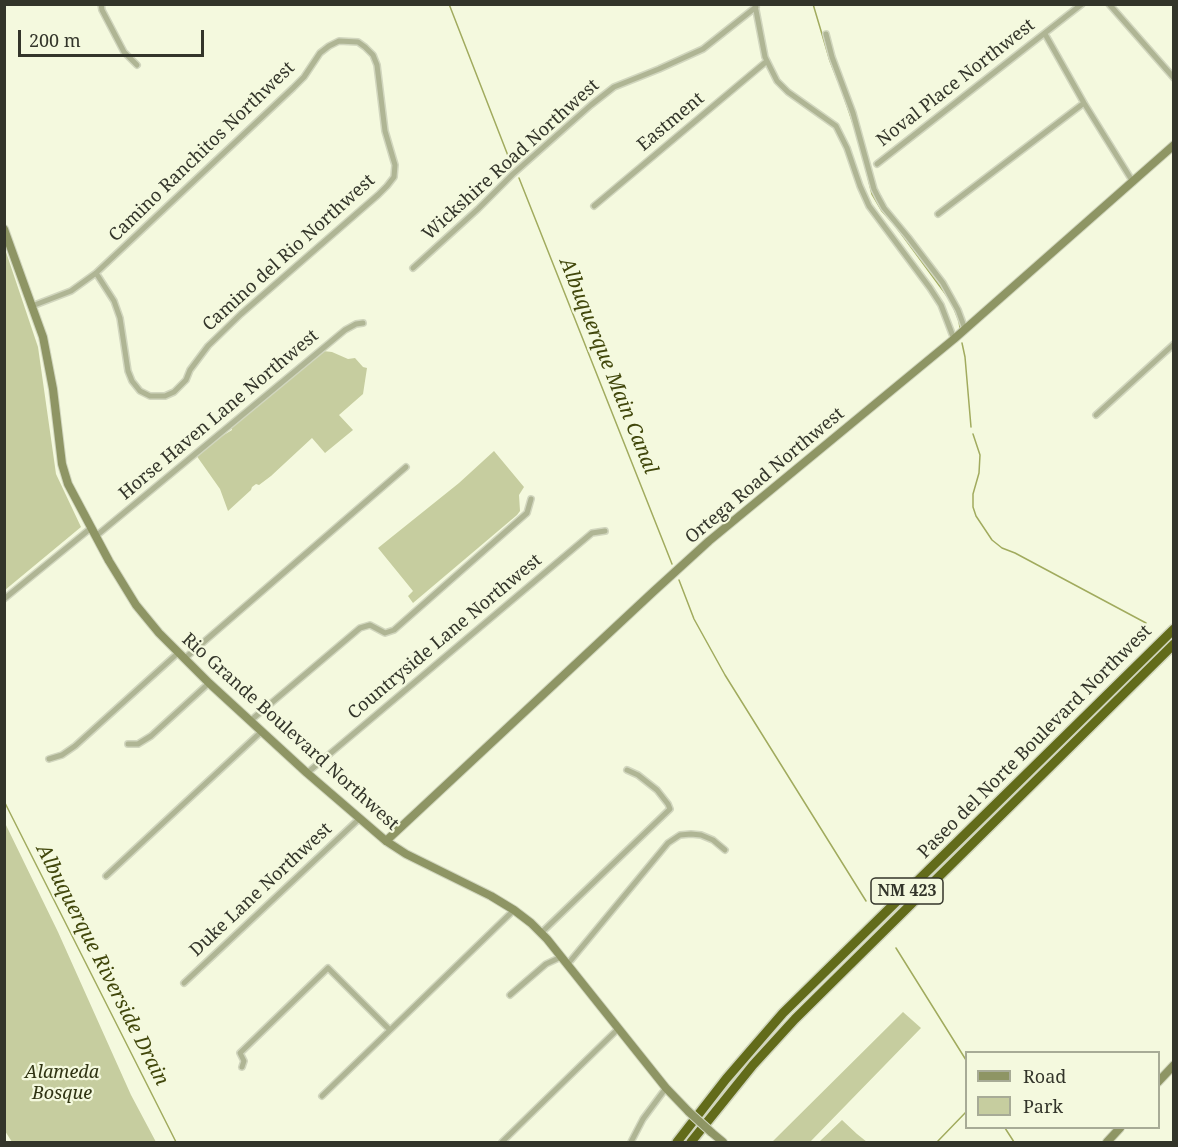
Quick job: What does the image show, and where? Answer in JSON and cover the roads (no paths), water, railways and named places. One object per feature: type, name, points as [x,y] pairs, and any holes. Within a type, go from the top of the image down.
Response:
[{"type":"highway","name":"Paseo del Norte Boulevard Northwest","points":[[677,1143],[726,1079],[783,1013],[1173,629]]},
{"type":"highway","name":"Paseo del Norte Boulevard Northwest","points":[[691,1143],[747,1072],[795,1019],[1173,644]]},
{"type":"street","points":[[101,4],[124,52],[137,65]]},
{"type":"street","name":"Noval Place Northwest","points":[[877,164],[1083,4]]},
{"type":"street","points":[[1109,4],[1173,78]]},
{"type":"street","points":[[755,6],[765,57],[777,81],[788,92],[836,126],[869,206],[936,296],[954,339]]},
{"type":"street","name":"Wickshire Road Northwest","points":[[413,268],[591,105],[615,87],[703,49],[755,6]]},
{"type":"street","points":[[826,34],[853,113],[874,189],[884,208],[943,283],[958,310],[965,329]]},
{"type":"street","points":[[1045,34],[1133,182]]},
{"type":"street","name":"Camino Ranchitos Northwest","points":[[32,306],[71,291],[96,273],[293,88],[304,77],[320,53],[339,41],[358,42],[373,55],[377,64],[385,131],[395,165],[394,177]]},
{"type":"street","name":"Eastment","points":[[594,206],[767,61]]},
{"type":"street","points":[[938,213],[1084,103]]},
{"type":"street","name":"Ortega Road Northwest","points":[[386,841],[709,541],[954,339],[1173,145]]},
{"type":"street","name":"Camino del Rio Northwest","points":[[96,273],[114,301],[120,318],[128,371],[132,381],[140,391],[150,396],[165,396],[174,392],[186,380],[190,370],[208,346],[241,314],[383,191],[394,177]]},
{"type":"street","name":"Rio Grande Boulevard Northwest","points":[[4,229],[43,337],[62,464],[68,484],[109,561],[136,605],[159,633],[209,683],[307,773],[386,841],[406,854],[491,896],[531,923],[666,1088],[723,1143]]},
{"type":"street","name":"Horse Haven Lane Northwest","points":[[96,536],[345,330],[363,323]]},
{"type":"street","points":[[1096,415],[1173,344]]},
{"type":"street","points":[[49,759],[62,755],[75,746],[406,466]]},
{"type":"street","points":[[250,721],[360,628],[370,624],[385,633],[394,630],[527,513],[531,499]]},
{"type":"street","points":[[4,599],[91,528]]},
{"type":"street","name":"Countryside Lane Northwest","points":[[307,773],[592,533],[605,531]]},
{"type":"street","points":[[128,744],[138,744],[151,736],[209,683]]},
{"type":"street","points":[[106,876],[262,731]]},
{"type":"street","points":[[541,933],[670,809],[657,790],[638,775],[627,770]]},
{"type":"street","name":"Duke Lane Northwest","points":[[184,983],[359,819]]},
{"type":"street","points":[[567,965],[668,843],[680,835],[701,835],[714,840],[724,850]]},
{"type":"street","points":[[322,1096],[514,910]]},
{"type":"street","points":[[510,995],[546,964],[561,957]]},
{"type":"street","points":[[242,1067],[244,1060],[240,1053],[328,968],[390,1030]]},
{"type":"street","points":[[502,1143],[618,1029]]},
{"type":"street","points":[[1160,1080],[1173,1065]]},
{"type":"street","points":[[631,1143],[646,1113],[666,1088]]},
{"type":"street","points":[[1107,1143],[1119,1129]]},
{"type":"waterway","name":"Albuquerque Main Canal","points":[[449,4],[512,166]]},
{"type":"waterway","points":[[813,4],[838,81]]},
{"type":"waterway","points":[[843,94],[855,129]]},
{"type":"waterway","points":[[865,165],[872,194],[892,222]]},
{"type":"waterway","name":"Albuquerque Main Canal","points":[[519,178],[672,564]]},
{"type":"waterway","points":[[897,228],[947,296]]},
{"type":"waterway","points":[[953,306],[960,328]]},
{"type":"waterway","points":[[962,343],[971,427]]},
{"type":"waterway","points":[[973,434],[980,455],[973,507],[976,516],[992,540],[1002,548],[1146,623]]},
{"type":"waterway","name":"Albuquerque Main Canal","points":[[679,580],[694,619],[725,675],[866,901]]},
{"type":"waterway","name":"Albuquerque Riverside Drain","points":[[4,801],[176,1142]]},
{"type":"waterway","name":"Albuquerque Main Canal","points":[[896,948],[965,1058]]},
{"type":"waterway","name":"Albuquerque Main Canal","points":[[937,1142],[965,1113]]},
{"type":"waterway","points":[[1006,1129],[1014,1142]]},
{"type":"park label","name":"Alameda Bosque","points":[[62,1083]]}]
